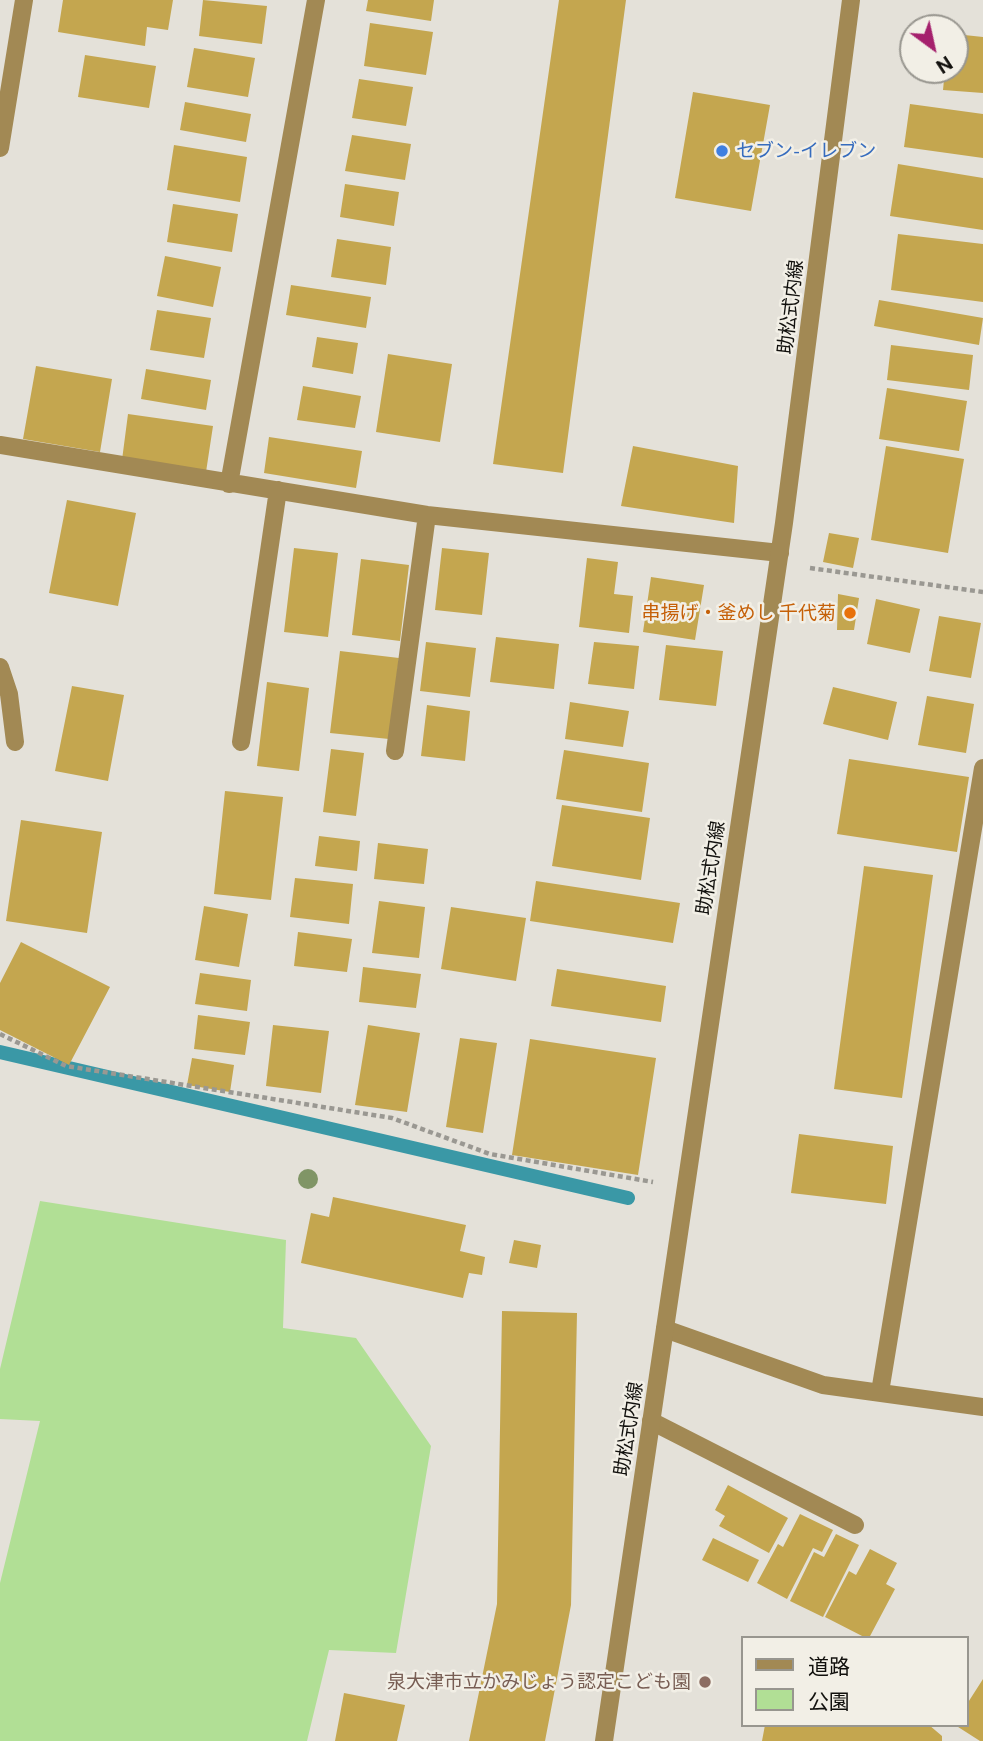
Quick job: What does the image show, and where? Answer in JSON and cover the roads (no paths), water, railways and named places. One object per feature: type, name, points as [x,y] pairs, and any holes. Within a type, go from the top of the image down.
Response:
[{"type":"street","points":[[0,148],[24,0]]},
{"type":"street","points":[[229,484],[316,0]]},
{"type":"street","name":"助松式内線","points":[[604,1741],[780,553],[851,0]]},
{"type":"street","points":[[0,445],[427,515],[780,553]]},
{"type":"street","points":[[241,743],[278,490]]},
{"type":"street","points":[[395,751],[427,515]]},
{"type":"street","points":[[0,667],[9,694],[15,741]]},
{"type":"street","points":[[880,1392],[983,768]]},
{"type":"street","points":[[665,1328],[823,1385],[983,1407]]},
{"type":"street","points":[[651,1421],[855,1525]]},
{"type":"waterway","points":[[0,1052],[628,1198]]},
{"type":"place","name":"セブン-イレブン","points":[[722,151]]},
{"type":"place","name":"串揚げ・釜めし 千代菊","points":[[850,613]]},
{"type":"place","name":"泉大津市立かみじょう認定こども園","points":[[705,1682]]}]
